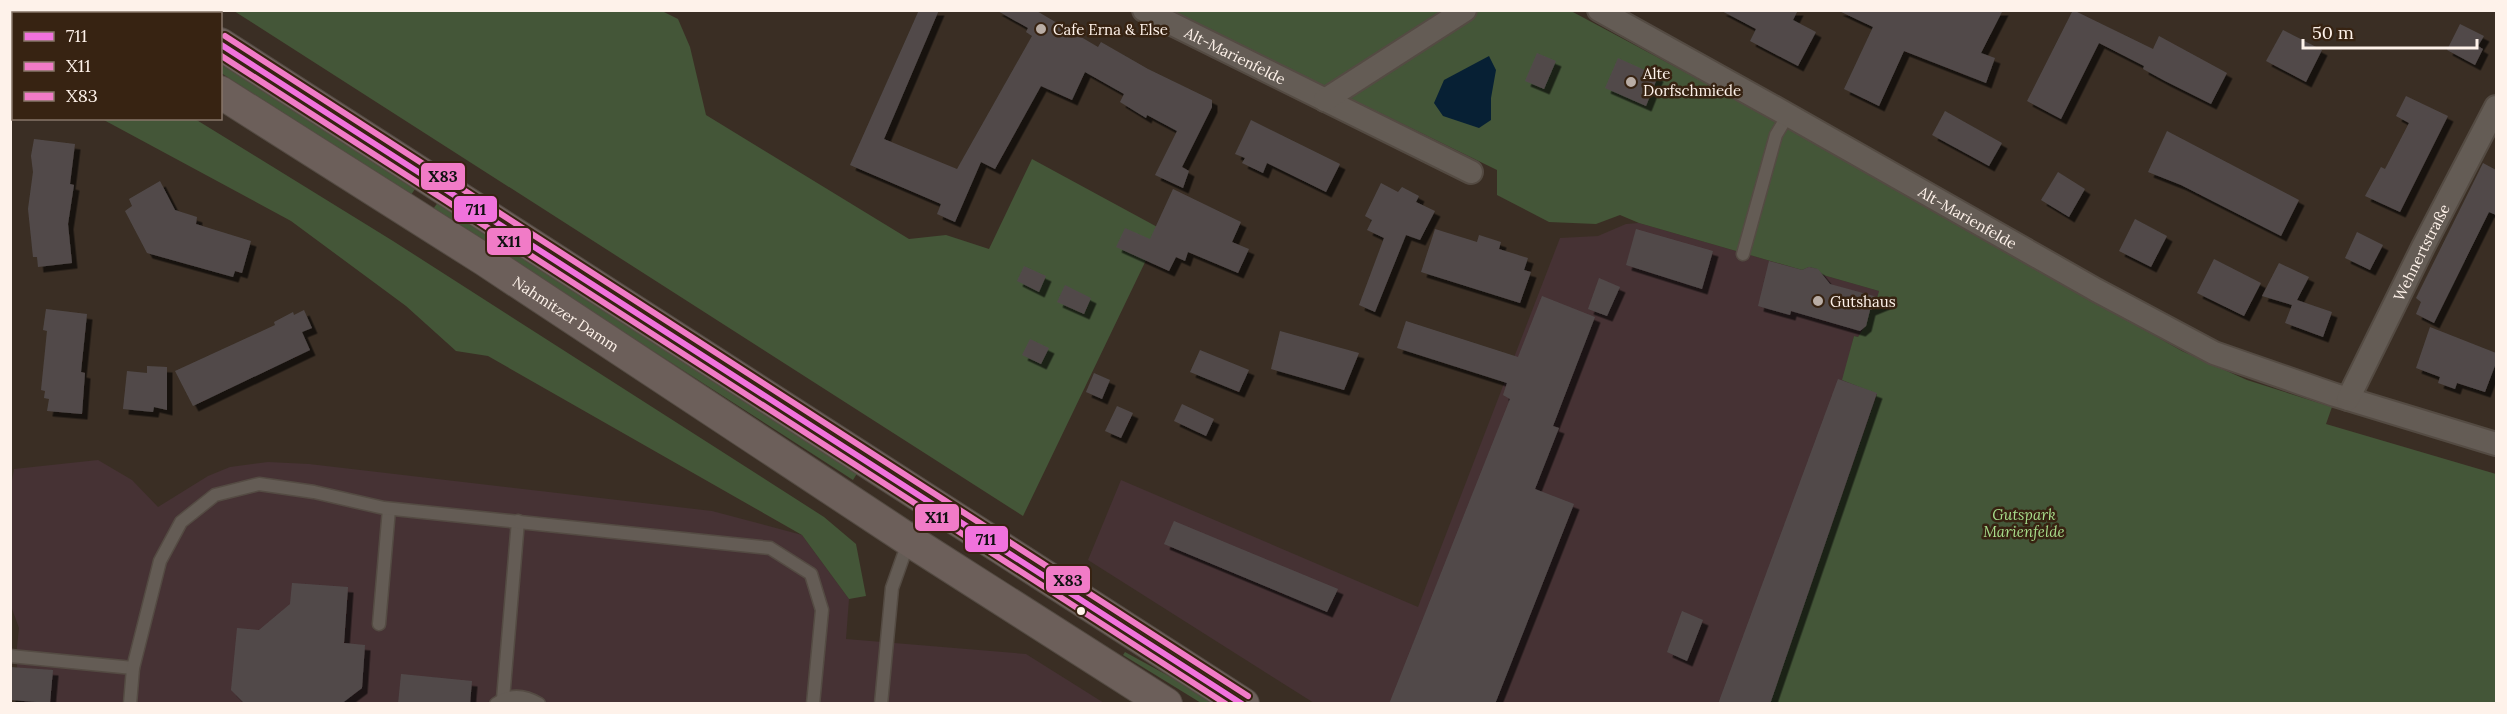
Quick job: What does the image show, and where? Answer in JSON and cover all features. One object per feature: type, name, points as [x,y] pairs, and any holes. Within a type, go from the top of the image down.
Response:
[{"type":"main road","points":[[222,45],[1243,704]]},
{"type":"main road","name":"Nahmitzer Damm","points":[[222,93],[485,260],[909,540],[1166,704]]},
{"type":"street","name":"Alt-Marienfelde","points":[[1144,10],[1471,172]]},
{"type":"street","points":[[1325,100],[1465,10]]},
{"type":"street","name":"Alt-Marienfelde","points":[[1599,10],[2168,330],[2239,363],[2496,444]]},
{"type":"street","name":"Wehnertstraße","points":[[2348,399],[2423,247],[2496,107]]},
{"type":"lane","points":[[1743,254],[1776,135],[1788,115]]},
{"type":"lane","points":[[130,704],[133,668],[160,561],[181,522],[215,495],[259,484],[314,492],[389,509],[770,548],[811,574],[822,610],[813,704]]},
{"type":"lane","points":[[881,704],[891,597],[909,540],[933,505]]},
{"type":"lane","points":[[379,624],[389,509]]},
{"type":"lane","points":[[518,521],[499,701],[514,696],[526,697],[539,704]]},
{"type":"lane","points":[[10,656],[133,668]]},
{"type":"shaded area","points":[[1639,223],[1802,270],[1809,267],[1818,269],[1823,275],[1879,291],[1866,326],[1858,337],[1854,336],[1843,380],[1877,393],[1770,703],[1314,703],[1088,560],[1121,480],[1418,607],[1560,238],[1598,236],[1626,224]]},
{"type":"shaded area","points":[[98,460],[132,480],[158,507],[208,476],[230,467],[268,462],[309,464],[712,511],[802,535],[849,599],[846,639],[1026,654],[1104,703],[21,703],[16,656],[19,628],[11,606],[10,492],[14,469]]},
{"type":"green space","points":[[10,11],[14,12],[12,12],[12,93],[10,93]]},
{"type":"green space","points":[[234,11],[662,11],[678,19],[690,47],[706,115],[909,239],[946,235],[989,249],[1032,159],[1161,229],[1023,516]]},
{"type":"green space","name":"Gutspark Marienfelde","points":[[1171,11],[1571,11],[1743,103],[2182,351],[2247,380],[2332,407],[2326,424],[2496,474],[2496,703],[1770,703],[1877,394],[1842,380],[1854,336],[1858,337],[1865,326],[1866,312],[1874,308],[1879,291],[1823,275],[1817,269],[1809,267],[1802,270],[1639,223],[1620,215],[1596,224],[1549,222],[1497,195],[1497,170]]},
{"type":"green space","points":[[222,62],[417,186],[411,195],[222,74]]},
{"type":"green space","points":[[104,120],[197,120],[393,241],[824,517],[856,544],[866,596],[849,599],[802,535],[488,356],[456,351],[406,306],[291,221]]},
{"type":"green space","points":[[439,201],[858,472],[853,480],[433,209]]},
{"type":"green space","points":[[1125,652],[1218,703],[1201,703],[1123,655]]},
{"type":"water","points":[[1489,56],[1496,70],[1491,98],[1491,120],[1479,128],[1443,116],[1434,103],[1444,80]]},
{"type":"building","points":[[919,10],[939,10],[884,139],[957,169],[1032,36],[1026,32],[1028,28],[996,10],[1035,10],[1098,47],[1101,42],[1148,69],[1212,100],[1212,107],[1182,167],[1189,171],[1183,188],[1155,175],[1177,131],[1147,115],[1146,118],[1120,102],[1124,94],[1085,72],[1072,100],[1041,86],[995,169],[981,162],[955,222],[937,214],[941,204],[850,165]]},
{"type":"building","points":[[1720,10],[1798,10],[1793,20],[1816,32],[1798,66],[1750,41],[1756,29]]},
{"type":"building","points":[[1837,10],[2003,10],[1981,53],[1995,58],[1986,83],[1904,51],[1879,106],[1844,89],[1873,27]]},
{"type":"building","points":[[2073,10],[2153,49],[2159,36],[2227,73],[2211,104],[2165,81],[2143,69],[2144,66],[2099,43],[2061,119],[2027,101]]},
{"type":"building","points":[[2460,24],[2484,36],[2478,46],[2483,49],[2475,65],[2447,50]]},
{"type":"building","points":[[2283,30],[2322,50],[2306,82],[2266,61]]},
{"type":"building","points":[[1537,53],[1556,61],[1544,89],[1525,81]]},
{"type":"building","name":"Alte Dorfschmiede","points":[[1618,58],[1658,76],[1646,106],[1605,88]]},
{"type":"building","points":[[2406,96],[2448,116],[2400,212],[2365,196],[2381,167],[2385,169],[2409,123],[2396,116]]},
{"type":"building","points":[[1945,111],[2002,143],[1989,166],[1932,135]]},
{"type":"building","points":[[1251,120],[1340,164],[1326,192],[1267,163],[1263,173],[1242,163],[1245,158],[1235,154]]},
{"type":"building","points":[[2167,131],[2299,200],[2281,236],[2181,185],[2148,172]]},
{"type":"building","points":[[34,139],[75,144],[70,184],[74,185],[68,224],[72,263],[38,267],[37,257],[33,257],[28,209],[33,172],[31,156]]},
{"type":"building","points":[[2483,163],[2496,170],[2496,215],[2489,212],[2434,323],[2416,314],[2421,302],[2416,298]]},
{"type":"building","points":[[2058,172],[2085,189],[2069,217],[2041,200]]},
{"type":"building","points":[[160,181],[175,210],[197,217],[196,224],[251,241],[242,273],[235,271],[233,277],[147,253],[125,211],[132,206],[129,199]]},
{"type":"building","points":[[1381,183],[1398,192],[1402,187],[1419,196],[1416,202],[1435,211],[1420,240],[1406,235],[1375,312],[1359,305],[1384,238],[1367,230],[1372,220],[1365,216]]},
{"type":"building","points":[[1173,189],[1241,222],[1232,242],[1249,249],[1238,273],[1188,252],[1185,261],[1176,257],[1169,271],[1116,247],[1125,228],[1150,239]]},
{"type":"building","points":[[2135,219],[2167,236],[2151,267],[2119,251]]},
{"type":"building","points":[[1435,229],[1477,242],[1479,235],[1501,242],[1499,249],[1528,258],[1524,270],[1531,272],[1520,303],[1421,272]]},
{"type":"building","points":[[1636,229],[1713,251],[1702,289],[1626,265]]},
{"type":"building","points":[[2357,232],[2383,245],[2370,270],[2345,258]]},
{"type":"building","points":[[2214,259],[2261,283],[2244,316],[2197,293]]},
{"type":"building","name":"Gutshaus","points":[[1769,261],[1802,270],[1809,267],[1818,269],[1830,284],[1892,301],[1870,310],[1866,326],[1860,331],[1791,311],[1790,315],[1758,306]]},
{"type":"building","points":[[2279,263],[2309,277],[2297,300],[2332,312],[2323,337],[2285,323],[2292,305],[2262,296]]},
{"type":"building","points":[[1024,266],[1046,276],[1039,292],[1017,281]]},
{"type":"building","points":[[1599,278],[1620,287],[1607,316],[1588,309]]},
{"type":"building","points":[[1065,285],[1091,298],[1084,314],[1057,302]]},
{"type":"building","points":[[1542,296],[1595,317],[1553,426],[1559,428],[1535,489],[1574,504],[1495,704],[1389,704],[1510,399],[1503,395],[1507,383],[1397,348],[1406,321],[1518,357]]},
{"type":"building","points":[[46,309],[87,314],[81,372],[85,373],[82,414],[47,411],[49,399],[44,398],[45,391],[41,390],[47,331],[43,330]]},
{"type":"building","points":[[304,310],[312,328],[302,332],[310,350],[193,406],[175,371],[275,325],[274,322],[293,312],[294,315]]},
{"type":"building","points":[[2430,327],[2496,353],[2496,363],[2485,392],[2457,383],[2455,389],[2438,383],[2440,377],[2416,368]]},
{"type":"building","points":[[1280,331],[1359,353],[1344,390],[1271,369]]},
{"type":"building","points":[[1030,339],[1049,348],[1041,364],[1022,355]]},
{"type":"building","points":[[1200,350],[1249,370],[1239,392],[1190,372]]},
{"type":"building","points":[[147,366],[167,367],[167,410],[154,407],[153,412],[123,409],[127,371],[147,373]]},
{"type":"building","points":[[1094,373],[1110,380],[1102,399],[1086,392]]},
{"type":"building","points":[[1838,379],[1877,393],[1770,704],[1718,704]]},
{"type":"building","points":[[1182,404],[1214,419],[1206,436],[1174,421]]},
{"type":"building","points":[[1117,406],[1133,413],[1121,438],[1105,431]]},
{"type":"building","points":[[1174,521],[1338,589],[1327,612],[1164,544]]},
{"type":"building","points":[[292,583],[348,587],[344,643],[365,645],[362,688],[341,704],[245,704],[231,690],[237,628],[259,630],[290,604]]},
{"type":"building","points":[[1682,611],[1703,620],[1687,661],[1667,652]]},
{"type":"building","points":[[10,667],[53,670],[50,703],[10,700]]},
{"type":"building","points":[[401,674],[472,681],[470,704],[398,704]]},
{"type":"transit line","name":"X83","points":[[225,36],[1248,696]]},
{"type":"transit line","name":"711","points":[[222,45],[1242,704]]},
{"type":"transit line","name":"X11","points":[[222,56],[1226,704]]},
{"type":"place","name":"Cafe Erna & Else","points":[[1041,29]]},
{"type":"place","name":"Alte Dorfschmiede","points":[[1631,82]]},
{"type":"place","name":"Gutshaus","points":[[1818,301]]}]
